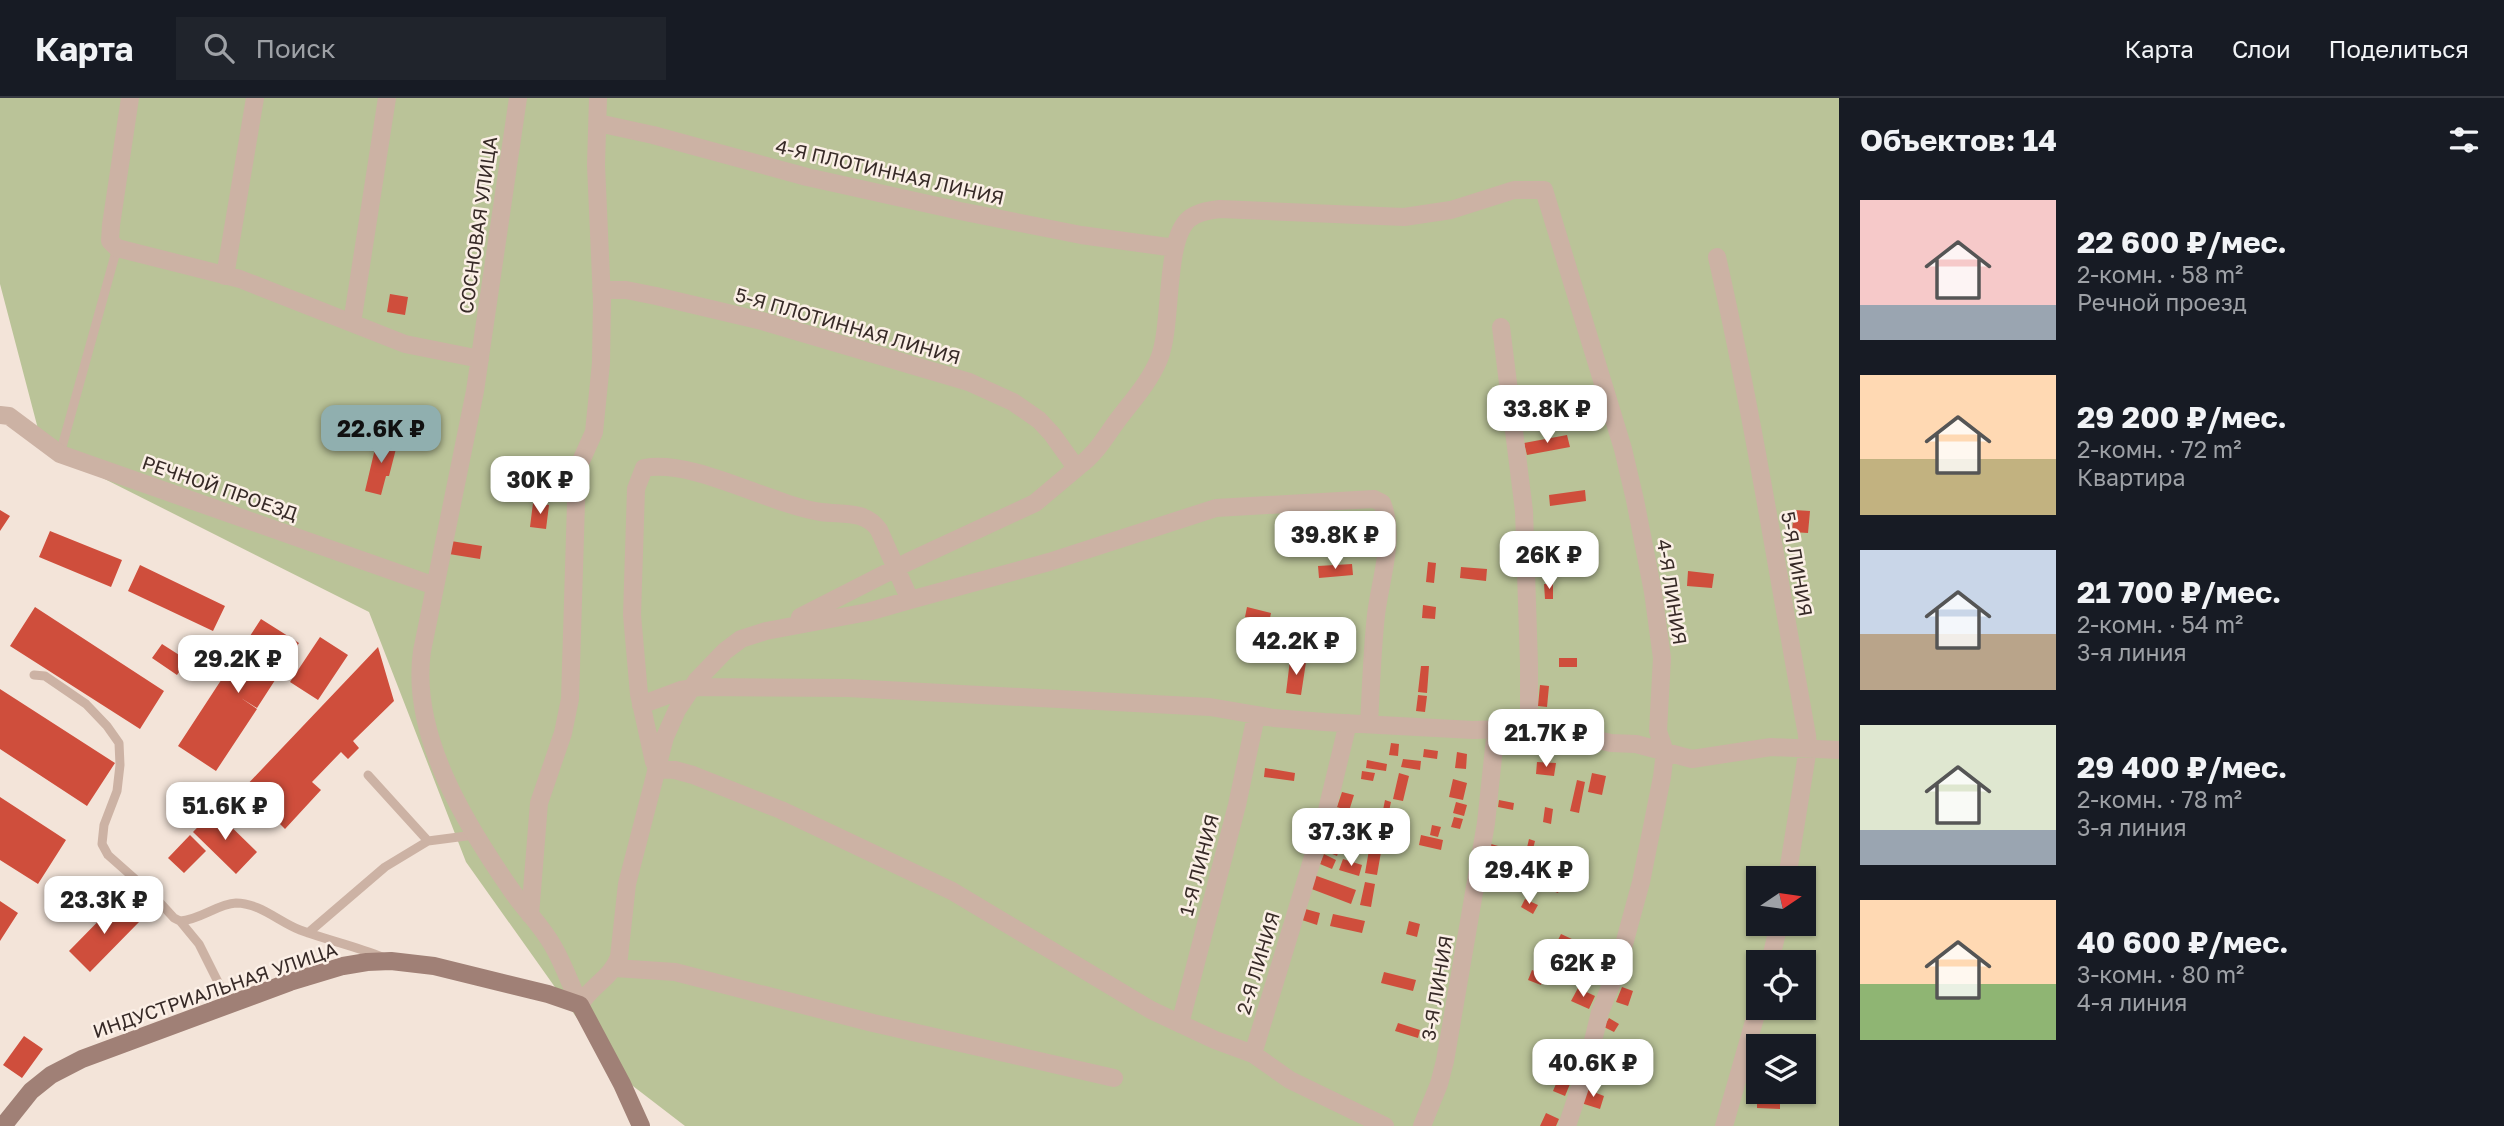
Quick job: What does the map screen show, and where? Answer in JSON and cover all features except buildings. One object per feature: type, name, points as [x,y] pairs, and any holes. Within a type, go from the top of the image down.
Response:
[{"type":"main road","name":"ИНДУСТРИАЛЬНАЯ УЛИЦА","points":[[2,1126],[31,1091],[51,1075],[82,1059],[229,1004],[343,966],[391,961],[434,966],[548,994],[580,1005]]},
{"type":"main road","points":[[580,1005],[641,1126]]},
{"type":"street","points":[[130,98],[111,225],[114,244],[240,279],[405,344],[480,359]]},
{"type":"street","points":[[225,276],[255,98]]},
{"type":"street","points":[[352,323],[387,98]]},
{"type":"street","name":"СОСНОВАЯ УЛИЦА","points":[[517,98],[475,391],[419,669],[421,701],[436,751],[474,835],[513,894],[553,946],[580,1005]]},
{"type":"street","points":[[530,915],[539,803],[563,733],[569,699],[577,470],[581,456],[589,445],[597,417],[601,363],[601,289],[597,205],[597,98]]},
{"type":"street","name":"4-Я ПЛОТИННАЯ ЛИНИЯ","points":[[598,123],[653,135],[807,177],[960,211],[1081,235],[1175,248]]},
{"type":"street","name":"4-Я ЛИНИЯ","points":[[1175,248],[1180,230],[1189,219],[1208,211],[1404,217],[1451,210],[1514,190],[1544,190],[1623,449],[1635,500],[1653,592],[1662,658],[1658,731],[1665,752],[1641,882],[1617,970],[1600,1012],[1587,1066],[1567,1126]]},
{"type":"street","points":[[580,1005],[586,994],[597,988],[615,968],[619,957],[627,884],[656,769],[668,729],[690,688],[741,639],[818,610],[897,567],[1035,503],[1094,454],[1124,412],[1136,400],[1160,358],[1167,324],[1175,248]]},
{"type":"street","name":"5-Я ЛИНИЯ","points":[[1717,257],[1754,432],[1808,748],[1789,866]]},
{"type":"street","name":"5-Я ПЛОТИННАЯ ЛИНИЯ","points":[[601,289],[626,290],[762,321],[946,374],[1013,402],[1039,421],[1063,447],[1072,462],[1079,466]]},
{"type":"street","points":[[1501,327],[1524,511],[1529,728]]},
{"type":"street","name":"РЕЧНОЙ ПРОЕЗД","points":[[0,415],[9,416],[60,454],[435,586]]},
{"type":"street","points":[[656,769],[637,679],[632,590],[636,489],[644,468],[673,469],[705,476],[796,508],[863,515],[873,521],[879,530],[911,600]]},
{"type":"street","points":[[766,631],[911,600],[1048,562],[1216,508],[1374,499],[1382,503],[1386,511],[1386,536],[1384,572],[1376,615],[1369,724]]},
{"type":"street","points":[[641,705],[690,688],[848,688],[1210,707],[1256,716],[1348,723],[1473,730],[1543,728],[1611,743],[1636,744],[1692,759],[1771,747],[1839,750]]},
{"type":"street","name":"1-Я ЛИНИЯ","points":[[1180,1024],[1237,805],[1256,716]]},
{"type":"street","name":"2-Я ЛИНИЯ","points":[[1253,1054],[1326,814],[1348,723]]},
{"type":"street","name":"3-Я ЛИНИЯ","points":[[1422,1126],[1440,1084],[1445,1061],[1486,824],[1496,729]]},
{"type":"street","points":[[656,769],[693,775],[781,810],[951,891],[1151,1010],[1253,1054],[1290,1080],[1385,1126]]},
{"type":"street","points":[[615,968],[675,972],[873,1023],[1114,1078]]},
{"type":"street","points":[[1724,1126],[1754,1020]]},
{"type":"lane","points":[[60,454],[114,244]]},
{"type":"lane","points":[[34,675],[45,677],[86,704],[119,743],[117,791],[104,825],[102,844],[108,855],[180,921],[199,944],[229,1004]]},
{"type":"lane","points":[[368,775],[428,841]]},
{"type":"lane","points":[[308,933],[385,867],[428,841],[474,835]]},
{"type":"lane","points":[[180,921],[192,920],[229,904],[240,903],[254,906],[308,933],[391,961]]},
{"type":"green space","points":[[0,98],[1839,98],[1839,1126],[685,1126],[616,1073],[466,862],[369,612],[43,448],[0,284]]}]
